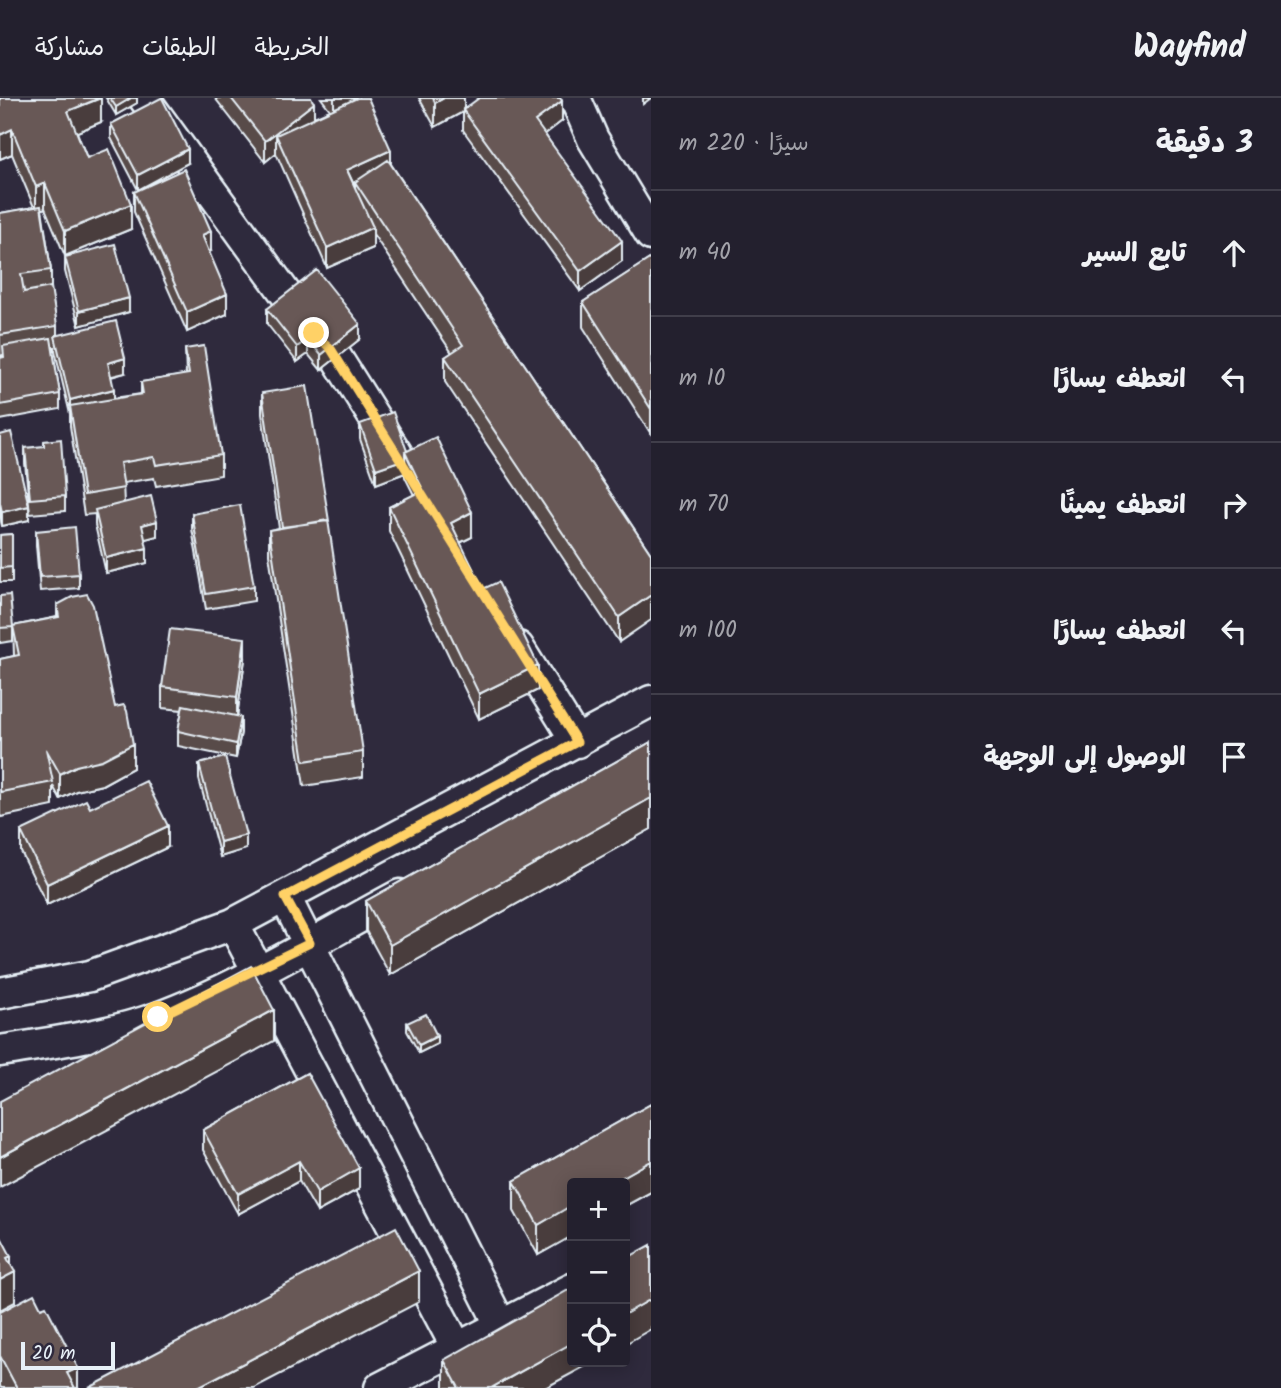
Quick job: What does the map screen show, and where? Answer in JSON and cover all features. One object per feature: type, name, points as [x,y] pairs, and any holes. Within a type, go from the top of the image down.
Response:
[{"type":"street","points":[[144,98],[314,333],[331,349],[410,476]]},
{"type":"street","points":[[575,98],[593,139],[651,235]]},
{"type":"street","points":[[505,626],[577,742]]},
{"type":"street","points":[[0,993],[90,976],[233,924],[651,701]]},
{"type":"street","points":[[0,1051],[103,1034],[158,1017],[259,971],[420,884]]},
{"type":"street","points":[[285,897],[501,1326]]},
{"type":"street","points":[[233,924],[457,1348]]},
{"type":"street","points":[[380,1388],[567,1292]]},
{"type":"building","points":[[0,98],[100,98],[68,111],[87,158],[109,149],[131,204],[65,231],[45,183],[36,187],[12,129],[0,135]]},
{"type":"building","points":[[110,98],[131,98],[116,107]]},
{"type":"building","points":[[162,98],[188,149],[138,175],[111,124]]},
{"type":"building","points":[[231,98],[311,98],[314,103],[265,141]]},
{"type":"building","points":[[357,98],[368,98],[391,150],[347,170],[373,227],[327,248],[276,135]]},
{"type":"building","points":[[479,98],[560,98],[562,101],[535,121],[622,241],[580,271],[463,110]]},
{"type":"building","points":[[388,160],[651,554],[651,595],[619,617],[445,357],[463,345],[355,182]]},
{"type":"building","points":[[184,169],[211,231],[202,235],[227,294],[187,312],[134,192]]},
{"type":"building","points":[[41,206],[51,270],[21,274],[24,292],[51,287],[57,326],[0,335],[0,213]]},
{"type":"building","points":[[115,244],[129,298],[79,311],[65,257]]},
{"type":"building","points":[[651,258],[651,409],[583,302]]},
{"type":"building","points":[[317,270],[360,324],[321,355],[308,339],[297,347],[267,309]]},
{"type":"building","points":[[116,321],[125,358],[108,363],[114,389],[70,400],[55,336]]},
{"type":"building","points":[[51,338],[60,394],[0,405],[0,358],[4,357],[3,346]]},
{"type":"building","points":[[204,346],[221,455],[156,465],[154,457],[120,463],[124,488],[84,495],[70,406],[143,394],[141,382],[189,374],[185,349]]},
{"type":"building","points":[[307,386],[329,521],[282,527],[262,393]]},
{"type":"building","points":[[393,412],[407,451],[405,459],[376,469],[360,424]]},
{"type":"building","points":[[11,432],[29,506],[2,512],[0,435]]},
{"type":"building","points":[[436,437],[472,512],[451,523],[483,589],[498,582],[538,665],[479,694],[389,507],[423,490],[405,452]]},
{"type":"building","points":[[61,439],[65,496],[30,499],[25,448],[44,446],[44,441]]},
{"type":"building","points":[[151,496],[157,521],[142,525],[147,548],[106,558],[95,510]]},
{"type":"building","points":[[240,505],[254,586],[206,594],[192,514]]},
{"type":"building","points":[[328,520],[363,752],[304,761],[269,530]]},
{"type":"building","points":[[75,527],[79,574],[40,577],[36,531]]},
{"type":"building","points":[[12,534],[12,567],[0,568],[0,535]]},
{"type":"building","points":[[87,594],[93,605],[115,707],[124,705],[127,711],[133,744],[102,760],[76,766],[60,774],[46,749],[53,782],[1,792],[0,659],[19,655],[13,626],[59,617],[57,605],[72,597]]},
{"type":"building","points":[[10,595],[13,627],[0,628],[0,596]]},
{"type":"building","points":[[170,629],[245,638],[237,697],[162,687]]},
{"type":"building","points":[[183,705],[241,717],[236,744],[178,731]]},
{"type":"building","points":[[651,742],[651,798],[390,945],[366,901]]},
{"type":"building","points":[[225,757],[246,835],[220,842],[199,764]]},
{"type":"building","points":[[146,781],[168,826],[47,884],[21,831],[86,800],[90,808]]},
{"type":"building","points":[[251,966],[274,1010],[0,1157],[0,1101]]},
{"type":"building","points":[[426,1014],[437,1036],[419,1045],[407,1023]]},
{"type":"building","points":[[307,1073],[359,1168],[317,1192],[299,1161],[238,1194],[203,1130]]},
{"type":"building","points":[[651,1104],[651,1161],[621,1178],[567,1178],[567,1208],[538,1225],[514,1181]]},
{"type":"building","points":[[396,1227],[419,1271],[196,1388],[89,1388]]},
{"type":"building","points":[[0,1235],[11,1256],[7,1258],[15,1272],[0,1280]]},
{"type":"building","points":[[651,1245],[651,1299],[630,1311],[630,1304],[630,1256]]},
{"type":"building","points":[[567,1291],[567,1346],[491,1388],[459,1388],[444,1360]]},
{"type":"building","points":[[34,1294],[41,1308],[46,1306],[78,1368],[67,1373],[75,1388],[17,1388],[0,1356],[0,1312]]},
{"type":"route","points":[[158,1017],[259,971],[310,943],[285,897],[577,742],[331,349],[314,333]]}]
